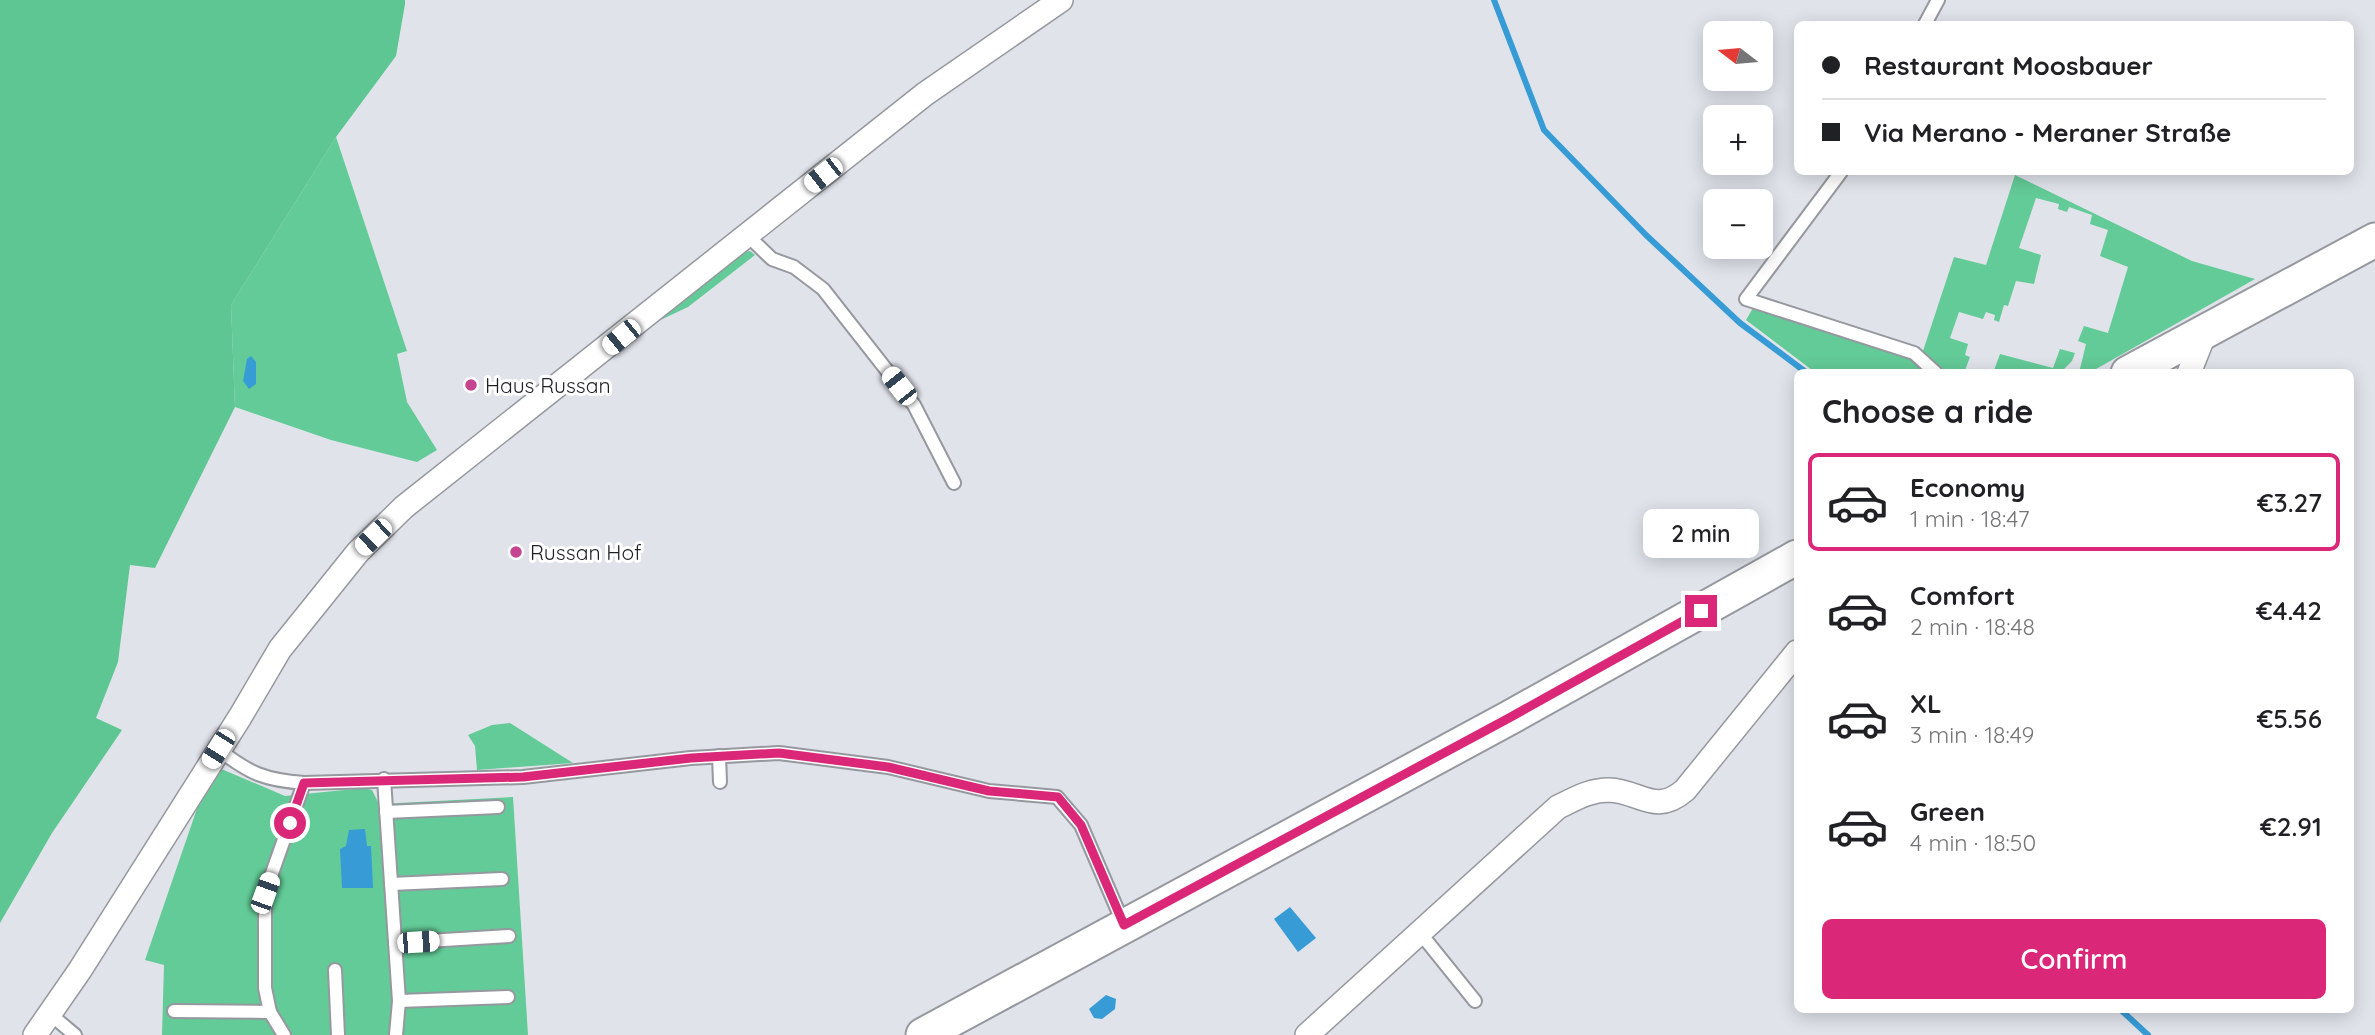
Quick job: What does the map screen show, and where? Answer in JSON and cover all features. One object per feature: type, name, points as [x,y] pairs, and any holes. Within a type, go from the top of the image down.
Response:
[{"type":"main road","points":[[2135,369],[2375,240]]},
{"type":"main road","points":[[923,1035],[1121,919],[1497,725],[1794,559]]},
{"type":"street","points":[[34,1035],[50,1014],[280,649],[317,599],[367,543],[404,507],[925,94],[1061,0]]},
{"type":"street","points":[[2191,369],[2206,330]]},
{"type":"street","points":[[1307,1035],[1558,807],[1588,792],[1612,790],[1658,803],[1673,801],[1685,790],[1794,656]]},
{"type":"lane","points":[[1927,21],[1938,0]]},
{"type":"lane","points":[[1838,175],[1746,299],[1914,353],[1932,369]]},
{"type":"lane","points":[[747,235],[772,259],[794,267],[823,289],[914,405],[954,483]]},
{"type":"lane","points":[[218,749],[247,771],[271,780],[304,783],[523,777],[719,756],[792,755],[888,767],[989,791],[1058,797],[1081,825],[1121,919]]},
{"type":"lane","points":[[719,756],[720,782]]},
{"type":"lane","points":[[384,779],[399,1002],[396,1035]]},
{"type":"lane","points":[[284,1035],[270,1012],[265,988],[265,893],[304,783]]},
{"type":"lane","points":[[386,812],[498,807]]},
{"type":"lane","points":[[391,884],[502,879]]},
{"type":"lane","points":[[1420,934],[1475,1001]]},
{"type":"lane","points":[[395,943],[509,936]]},
{"type":"lane","points":[[335,970],[338,1035]]},
{"type":"lane","points":[[399,1002],[508,997]]},
{"type":"lane","points":[[174,1011],[270,1012]]},
{"type":"lane","points":[[50,1014],[75,1035]]},
{"type":"green space","points":[[0,0],[405,0],[405,4],[396,56],[336,137],[231,305],[235,407],[155,568],[130,565],[118,662],[96,718],[122,730],[52,833],[0,923]]},
{"type":"green space","points":[[336,137],[407,351],[397,354],[407,402],[437,450],[417,462],[331,440],[235,407],[231,305]]},
{"type":"green space","points":[[2015,175],[2192,261],[2255,279],[2096,369],[2080,369],[2086,344],[2078,341],[2084,326],[2108,333],[2128,267],[2100,256],[2108,230],[2090,224],[2092,215],[2069,207],[2067,212],[2058,209],[2059,204],[2036,198],[2019,248],[2041,255],[2034,284],[2016,281],[2008,306],[2004,305],[1999,322],[1994,320],[1995,315],[1986,312],[1983,319],[1959,312],[1950,338],[1968,344],[1965,355],[1970,357],[1966,369],[1942,369],[1922,354],[1954,257],[1986,265]]},
{"type":"green space","points":[[750,251],[755,255],[688,307],[641,329],[743,252]]},
{"type":"green space","points":[[1753,308],[1819,326],[1872,343],[1896,353],[1922,369],[1811,369],[1746,320]]},
{"type":"green space","points":[[2060,349],[2075,353],[2064,369],[1994,369],[2000,354],[2053,368]]},
{"type":"green space","points":[[510,723],[573,763],[477,770],[475,746],[468,735],[492,725]]},
{"type":"green space","points":[[212,765],[285,796],[364,788],[372,790],[379,804],[513,797],[528,1035],[162,1035],[164,965],[145,960]]},
{"type":"water","points":[[251,356],[256,362],[256,384],[249,389],[243,381],[247,359]]},
{"type":"water","points":[[365,829],[367,846],[371,846],[373,888],[342,888],[340,849],[346,846],[349,830]]},
{"type":"water","points":[[1290,907],[1316,938],[1298,952],[1274,919]]},
{"type":"water","points":[[1106,995],[1116,999],[1115,1009],[1102,1019],[1094,1018],[1089,1009]]},
{"type":"waterway","points":[[1494,0],[1544,130],[1646,235],[1740,323],[1802,369]]},
{"type":"waterway","points":[[2124,1013],[2148,1035]]},
{"type":"place","name":"Haus Russan","points":[[471,385]]},
{"type":"place","name":"Russan Hof","points":[[516,552]]},
{"type":"route","points":[[290,823],[304,783],[523,777],[691,758],[779,753],[861,763],[989,791],[1058,797],[1081,825],[1124,925],[1509,718],[1701,611]]}]
